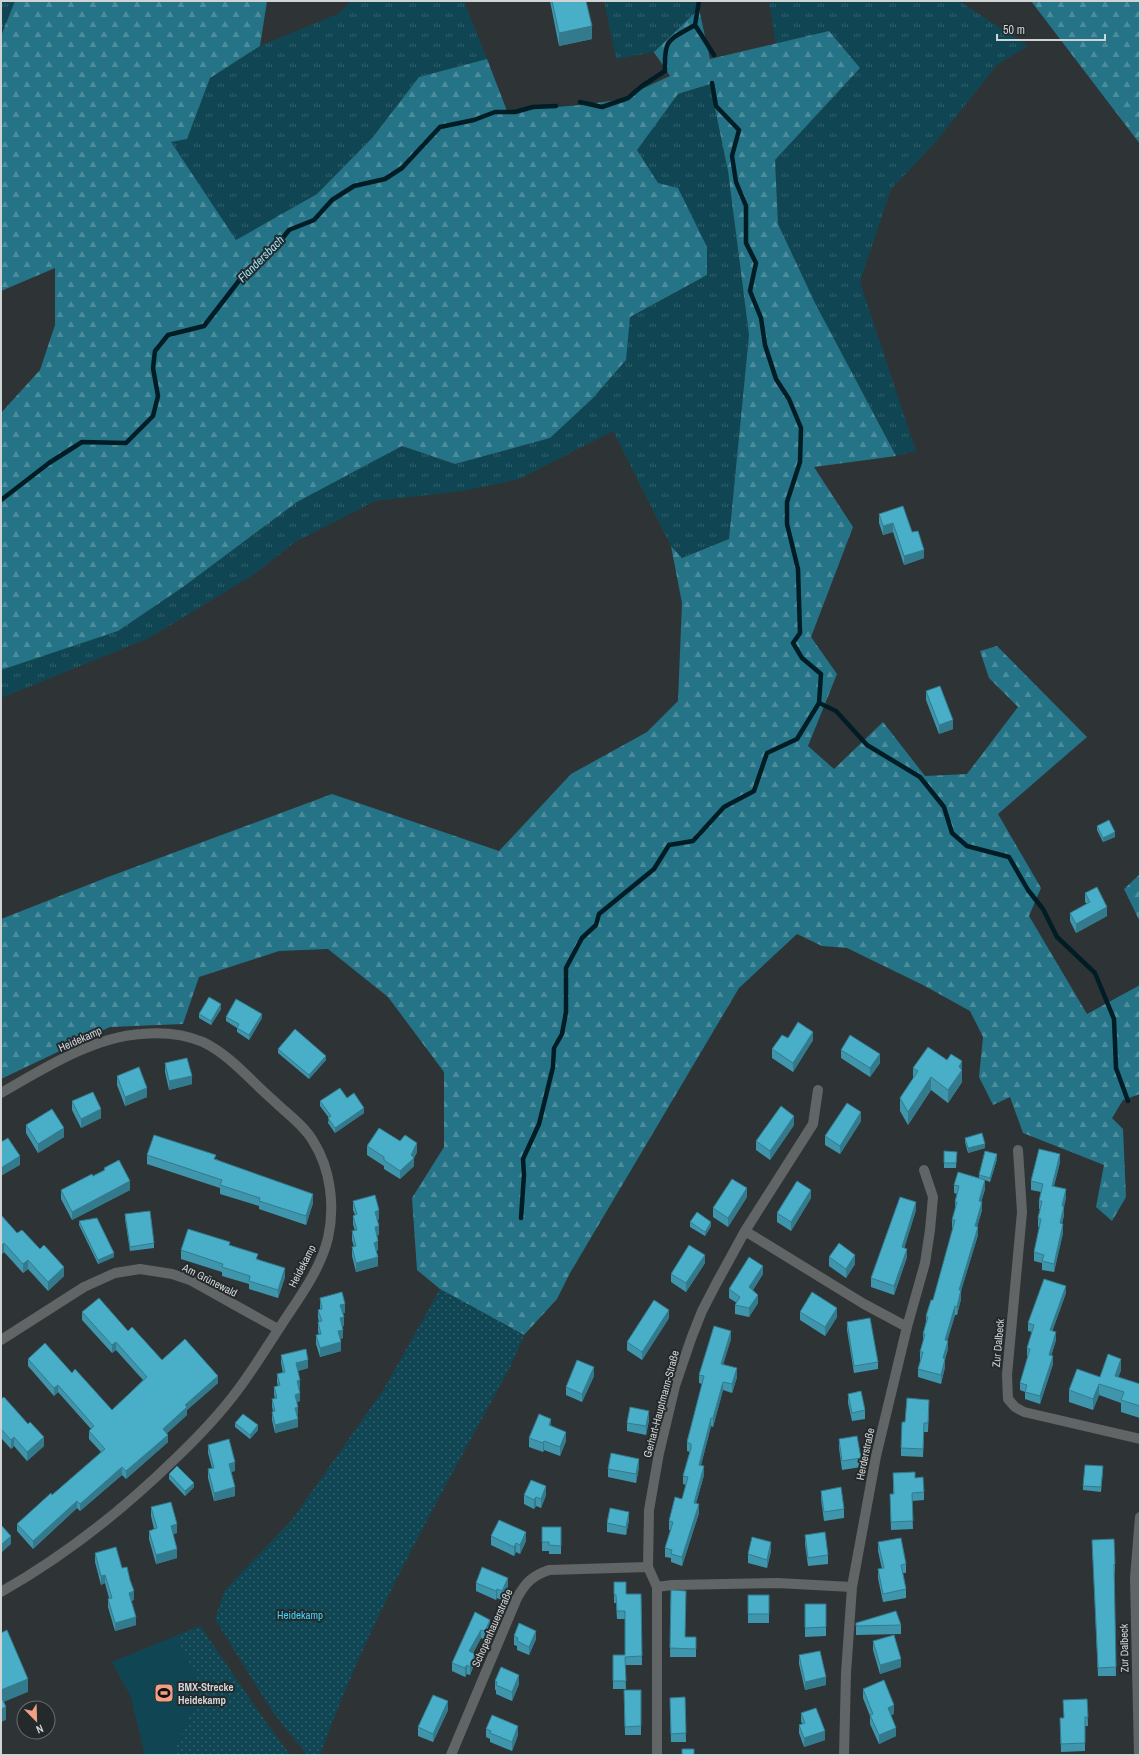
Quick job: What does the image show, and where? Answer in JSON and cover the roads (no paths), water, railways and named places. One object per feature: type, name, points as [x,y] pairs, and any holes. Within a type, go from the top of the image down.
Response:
[{"type":"street","name":"Heidekamp","points":[[1,1093],[97,1043],[118,1037],[141,1034],[162,1034],[202,1042],[221,1053],[293,1119],[313,1140],[321,1156],[330,1187],[331,1213],[328,1236],[318,1267],[236,1392],[198,1437],[150,1483],[82,1540],[35,1572],[1,1592]]},
{"type":"street","name":"Gerhart-Hauptmann-Straße","points":[[657,1755],[657,1587],[648,1567],[650,1503],[659,1453],[675,1386],[702,1311],[745,1231],[813,1124],[818,1090]]},
{"type":"street","name":"Zur Dalbeck","points":[[1018,1150],[1022,1212],[1007,1375],[1008,1399],[1015,1407],[1024,1412],[1140,1439]]},
{"type":"street","name":"Herderstraße","points":[[844,1755],[846,1673],[852,1587],[876,1456],[907,1327],[925,1263],[933,1197],[924,1170]]},
{"type":"street","points":[[745,1231],[864,1304],[907,1327]]},
{"type":"street","name":"Am Grünewald","points":[[1,1340],[84,1287],[115,1273],[140,1269],[172,1274],[190,1280],[278,1329]]},
{"type":"street","name":"Zur Dalbeck","points":[[1139,1755],[1136,1578],[1140,1517]]},
{"type":"street","name":"Schopenhauerstraße","points":[[451,1755],[518,1598],[525,1585],[535,1575],[549,1570],[648,1567]]},
{"type":"street","points":[[657,1587],[672,1585],[777,1583],[852,1587]]},
{"type":"waterway","name":"Flandersbach","points":[[580,102],[602,107],[628,98],[642,86],[665,71],[665,52],[667,46],[673,38],[695,25],[699,1]]},
{"type":"waterway","points":[[695,25],[714,55]]},
{"type":"waterway","points":[[712,83],[716,106],[739,130],[732,156],[736,182],[746,206],[746,243],[756,263],[750,291],[761,318],[765,345],[776,379],[789,399],[801,428],[800,462],[787,502],[787,524],[798,569],[800,633],[793,643],[802,658],[821,674],[819,703],[836,711],[867,745],[920,777],[944,807],[952,833],[967,846],[1009,857],[1028,890],[1043,909],[1057,937],[1095,973],[1114,1019],[1116,1068],[1128,1101]]},
{"type":"waterway","name":"Flandersbach","points":[[1,500],[49,463],[82,442],[126,443],[153,416],[158,396],[153,368],[155,351],[168,335],[204,326],[245,273],[278,244],[289,230],[314,220],[332,200],[354,186],[385,179],[402,168],[440,127],[474,120],[495,112],[515,112],[533,107],[556,106]]},
{"type":"waterway","points":[[521,1218],[524,1175],[523,1159],[539,1124],[553,1067],[554,1048],[562,1034],[566,1012],[566,968],[582,938],[596,925],[599,914],[654,869],[669,845],[693,841],[724,807],[754,791],[767,753],[797,739],[819,703]]},
{"type":"place","name":"BMX-Strecke Heidekamp","points":[[164,1693]]}]
